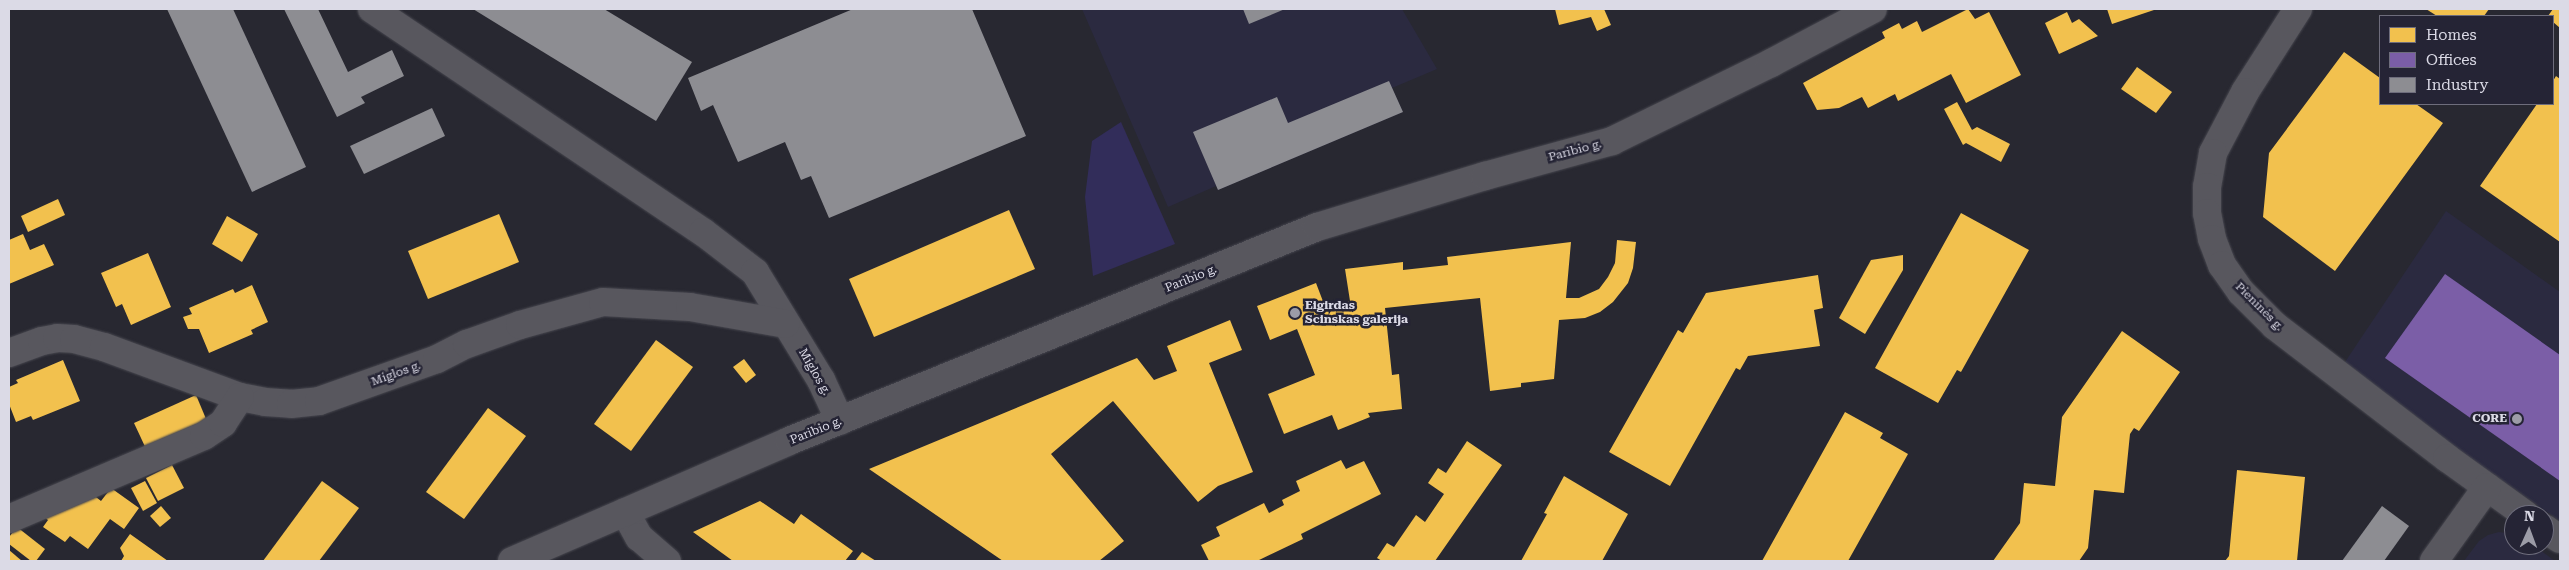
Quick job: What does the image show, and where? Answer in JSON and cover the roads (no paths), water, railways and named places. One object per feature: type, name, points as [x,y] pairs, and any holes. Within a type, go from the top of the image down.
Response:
[{"type":"street","name":"Miglos g.","points":[[372,9],[717,244],[755,272],[821,380],[840,420]]},
{"type":"street","name":"Paribio g.","points":[[512,561],[840,420],[919,390],[1317,227],[1476,178],[1612,141],[1771,63],[1873,9]]},
{"type":"street","name":"Pieninės g.","points":[[2298,9],[2245,92],[2213,153],[2207,187],[2207,213],[2212,239],[2222,265],[2241,292],[2276,326],[2512,505]]},
{"type":"street","name":"Miglos g.","points":[[9,353],[42,341],[57,338],[74,339],[104,347],[240,397],[290,404],[319,401],[437,359],[467,344],[520,325],[603,302],[690,307],[786,324]]},
{"type":"street","points":[[9,519],[204,436],[224,423],[240,397]]},
{"type":"street","points":[[2434,561],[2487,487]]},
{"type":"street","points":[[625,512],[639,537],[667,561]]},
{"type":"place","name":"Eigirdas Scinskas galerija","points":[[1295,313]]},
{"type":"place","name":"CORE","points":[[2517,419]]}]
